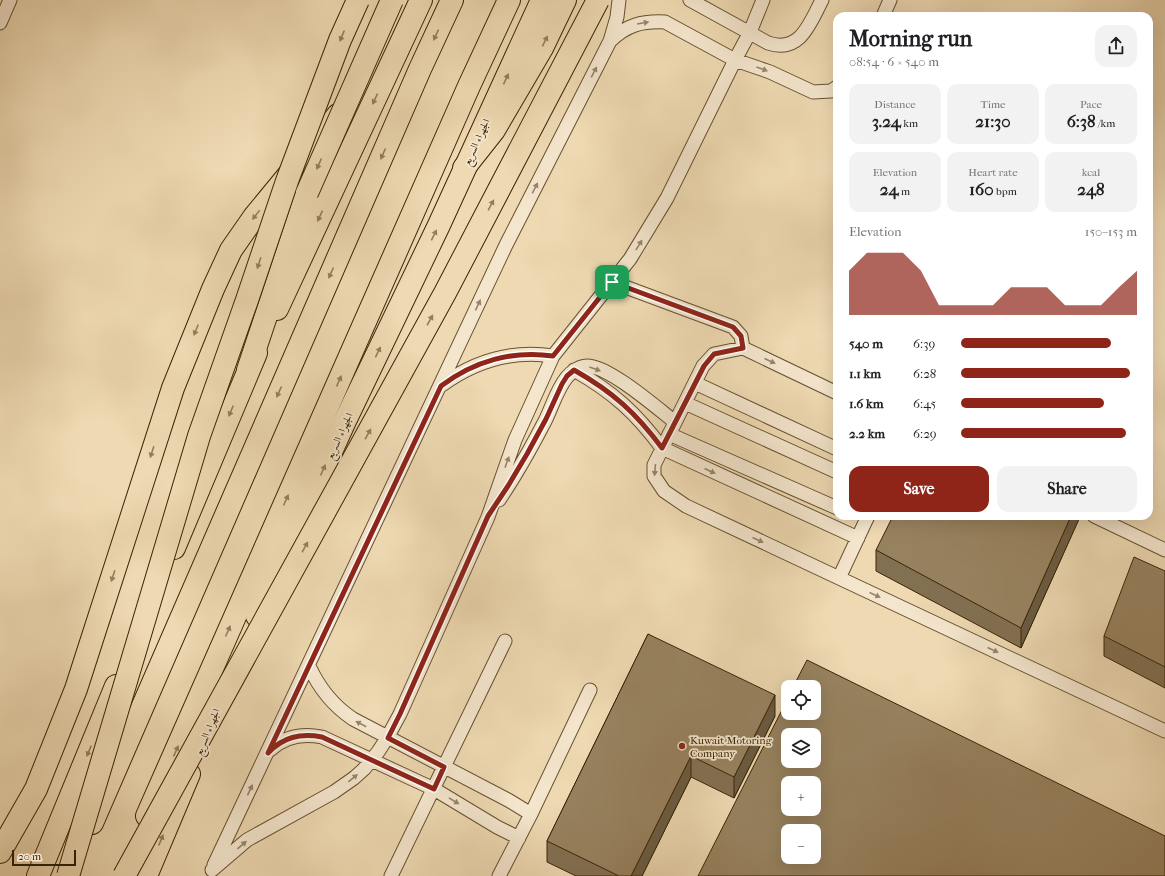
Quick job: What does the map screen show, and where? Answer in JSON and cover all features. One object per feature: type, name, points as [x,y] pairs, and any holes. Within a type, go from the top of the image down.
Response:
[{"type":"main road","points":[[68,876],[199,436],[287,181],[340,40],[358,0]]},
{"type":"main road","points":[[248,370],[306,192],[392,0]]},
{"type":"main road","points":[[38,876],[248,370],[421,0]]},
{"type":"main road","points":[[68,876],[420,69],[452,0]]},
{"type":"main road","name":"الجهراء السريع","points":[[121,876],[450,130],[509,0]]},
{"type":"main road","name":"الجهراء السريع","points":[[146,876],[245,643],[344,423],[439,225],[542,0]]},
{"type":"main road","points":[[464,168],[494,130],[542,48],[565,0]]},
{"type":"main road","points":[[124,876],[445,293],[598,0]]},
{"type":"main road","points":[[0,852],[36,789],[76,689],[173,388],[213,289],[231,250],[254,217],[405,33]]},
{"type":"lane","points":[[0,23],[10,0]]},
{"type":"lane","points":[[211,873],[506,245],[610,41],[617,17],[619,0]]},
{"type":"lane","points":[[690,0],[778,47],[789,45],[801,36],[809,26],[822,0]]},
{"type":"lane","points":[[211,873],[247,840],[344,785],[372,760],[388,738],[488,516],[515,440],[553,356],[630,259],[667,198],[750,32],[763,0]]},
{"type":"lane","points":[[885,12],[890,0]]},
{"type":"lane","points":[[610,41],[618,34],[639,23],[665,22],[735,60],[770,72],[813,92],[833,90]]},
{"type":"lane","points":[[612,282],[733,327],[741,336],[743,348]]},
{"type":"lane","points":[[833,391],[743,348],[714,354],[704,366],[662,448],[654,465],[654,476],[664,491],[686,506],[1165,731]]},
{"type":"lane","points":[[441,386],[454,376],[469,368],[501,357],[520,354],[540,354],[553,356]]},
{"type":"lane","points":[[488,516],[527,454],[546,419],[562,384],[567,376],[574,370],[589,366],[611,375],[676,422]]},
{"type":"lane","points":[[574,370],[595,382],[614,396],[648,429],[662,448],[858,538]]},
{"type":"lane","points":[[695,383],[833,447]]},
{"type":"lane","points":[[685,403],[833,470]]},
{"type":"lane","points":[[669,434],[833,506]]},
{"type":"lane","points":[[839,578],[858,538],[862,520]]},
{"type":"lane","points":[[1102,520],[1165,550]]},
{"type":"lane","points":[[392,876],[505,641]]},
{"type":"lane","points":[[309,666],[322,691],[342,711],[353,719],[508,800],[531,814]]},
{"type":"lane","points":[[499,876],[531,814],[590,690]]},
{"type":"lane","points":[[268,753],[275,745],[294,736],[308,735],[322,737],[434,789],[497,827],[519,838]]},
{"type":"building","points":[[891,520],[1069,520],[1021,628],[876,550]]},
{"type":"building","points":[[1134,557],[1165,571],[1165,667],[1104,636]]},
{"type":"building","name":"Kuwait Motoring Company","points":[[648,634],[775,695],[734,777],[691,756],[631,876],[619,876],[547,841]]},
{"type":"building","points":[[807,660],[1165,836],[1165,876],[698,876],[781,712],[781,720],[821,720],[821,680],[797,680]]},
{"type":"place","name":"Kuwait Motoring Company","points":[[682,746]]},
{"type":"route","points":[[612,282],[733,327],[741,336],[743,348],[714,354],[704,366],[662,448],[648,429],[614,396],[595,382],[574,370],[567,376],[527,454],[488,516],[388,738],[444,767],[434,789],[322,737],[313,735],[294,736],[284,740],[275,745],[268,753],[441,386],[454,376],[469,368],[501,357],[520,354],[540,354],[553,356],[612,282]]}]
